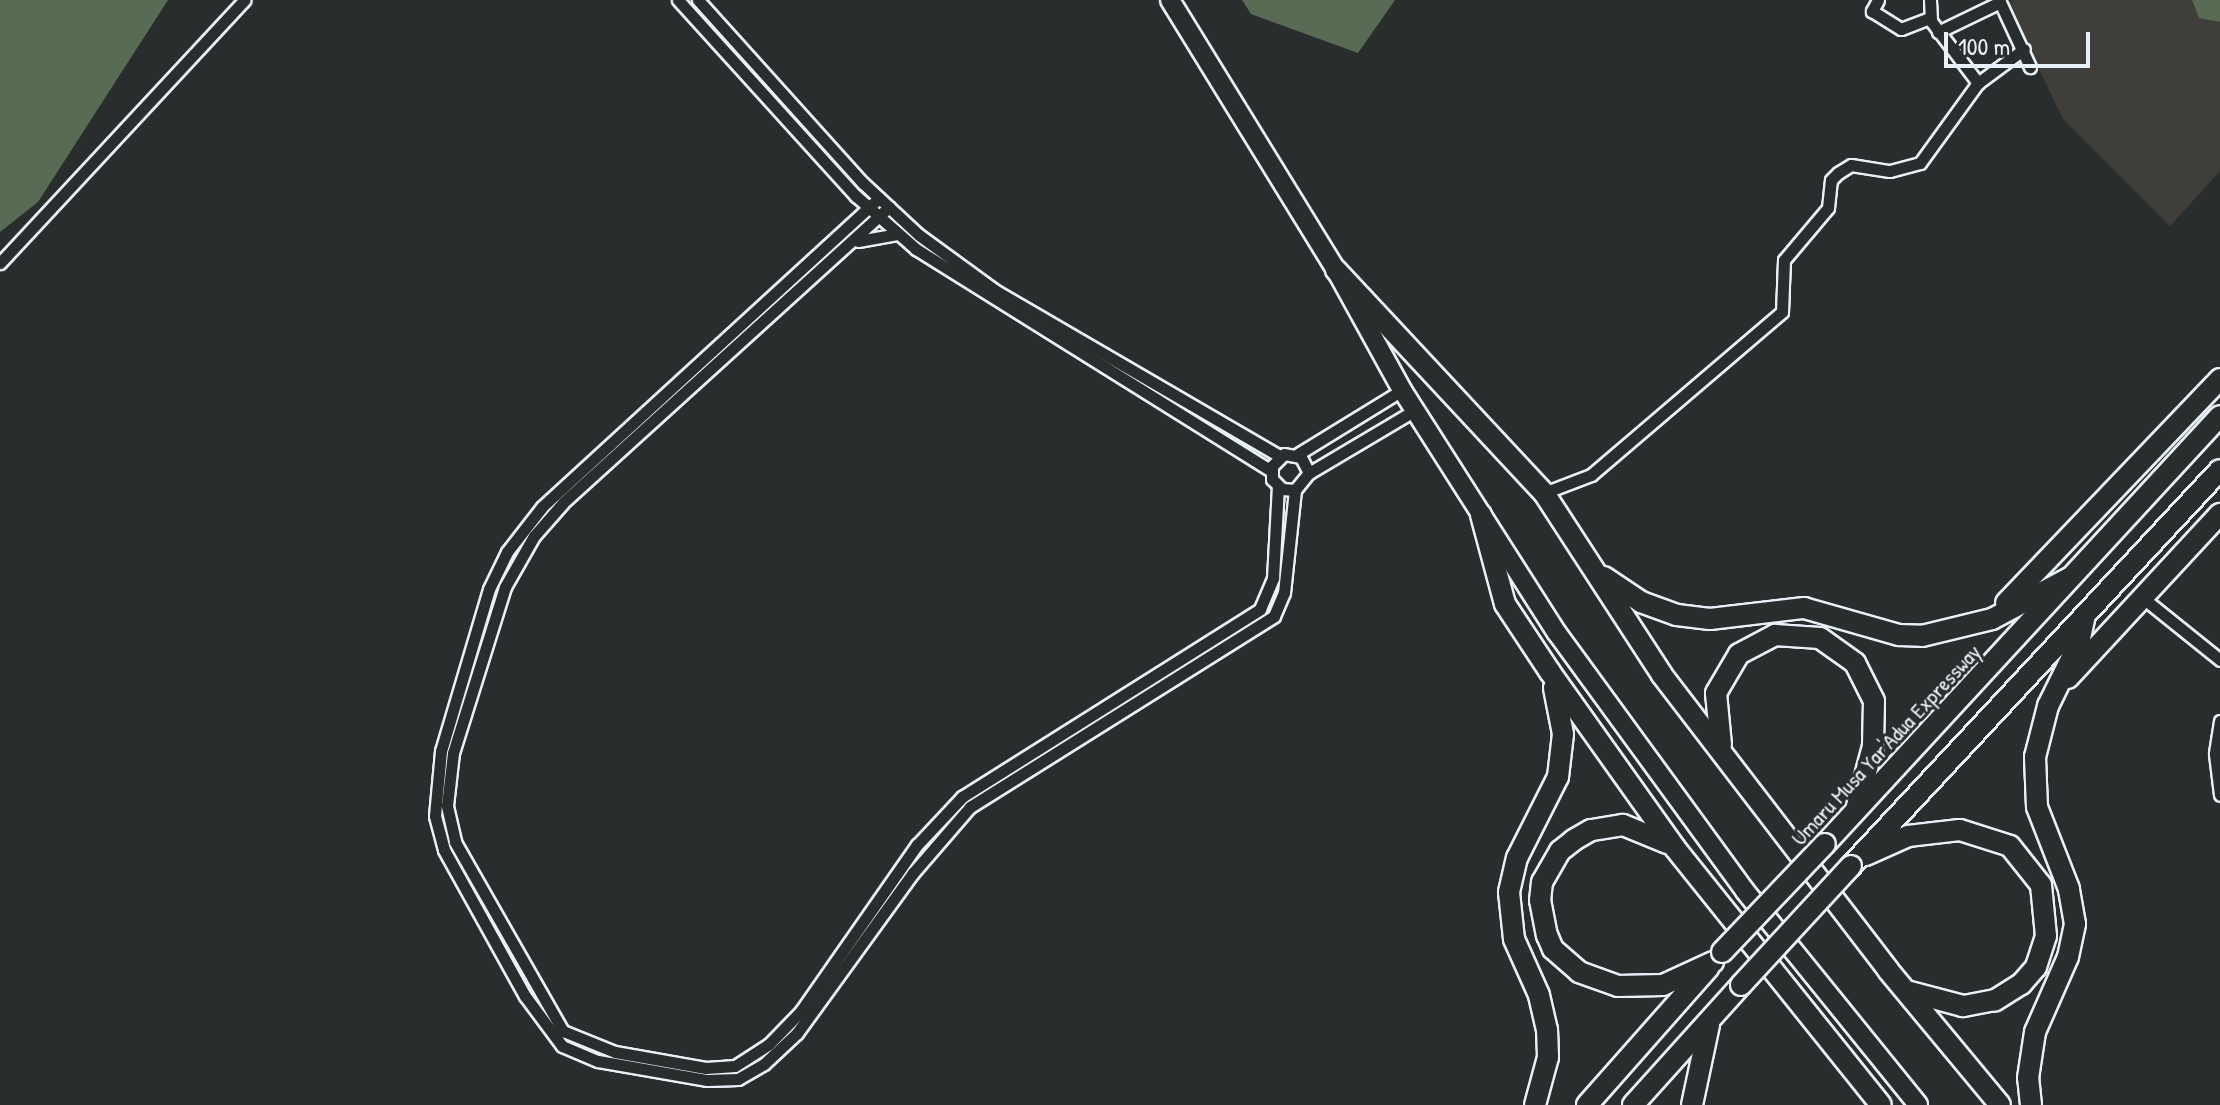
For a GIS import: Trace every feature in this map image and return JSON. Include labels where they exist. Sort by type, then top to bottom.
[{"type":"highway","points":[[1336,270],[1544,493],[1662,675],[2000,1105]]},
{"type":"highway","name":"Umaru Musa Yar'Adua Expressway","points":[[1980,621],[2013,598],[2220,379]]},
{"type":"highway","name":"Umaru Musa Yar'Adua Expressway","points":[[1587,1105],[1718,957],[2079,574],[2220,416]]},
{"type":"highway","points":[[1633,1105],[2220,470]]},
{"type":"highway","points":[[2059,686],[2220,514]]},
{"type":"highway","points":[[1481,515],[1505,604],[1550,672],[1675,848],[1881,1105]]},
{"type":"highway","points":[[1598,573],[1641,602],[1693,618],[1804,608],[1899,635],[1922,636],[1980,621],[2079,574]]},
{"type":"highway","points":[[2031,1105],[2029,1054],[2042,1009],[2068,957],[2075,924],[2069,889],[2035,790],[2039,734],[2085,615]]},
{"type":"highway","points":[[1724,756],[1714,707],[1729,665],[1751,644],[1775,635],[1820,638],[1855,663],[1874,701],[1873,746],[1855,813]]},
{"type":"highway","points":[[1535,1105],[1548,1057],[1547,1030],[1539,995],[1514,939],[1509,892],[1517,858],[1553,792],[1562,761],[1562,719],[1550,672]]},
{"type":"highway","points":[[1675,848],[1623,825],[1591,830],[1574,840],[1560,851],[1542,882],[1540,900],[1547,935],[1553,949],[1579,972],[1618,986],[1663,985],[1718,957]]},
{"type":"highway","points":[[1855,862],[1908,836],[1960,830],[2010,846],[2041,885],[2048,917],[2042,952],[2029,977],[2010,992],[1963,1006],[1908,991]]},
{"type":"highway","points":[[1692,1105],[1710,1021]]},
{"type":"highway","points":[[1854,1075],[1860,1105]]},
{"type":"main road","points":[[1170,0],[1336,270],[1402,390],[1614,716],[1819,987],[1918,1105]]},
{"type":"street","points":[[0,263],[244,0]]},
{"type":"street","points":[[678,0],[856,196],[879,218],[898,234],[991,300],[1271,471],[1278,487],[1270,592],[1252,616],[980,783],[934,825],[801,1011],[755,1053],[735,1066],[706,1068],[615,1052],[563,1031],[455,842],[447,806],[449,775],[505,587],[534,536],[563,503],[854,243],[879,218],[889,207]]},
{"type":"street","points":[[698,0],[879,198],[996,291],[1280,456],[1298,454],[1402,390]]},
{"type":"street","points":[[1878,0],[1872,11],[1901,29],[1930,18]]},
{"type":"street","points":[[1930,0],[1930,18],[1938,32],[1978,83]]},
{"type":"street","points":[[1938,32],[1999,1],[2030,67]]},
{"type":"street","points":[[1544,493],[1591,475],[1765,331],[1782,312],[1784,260],[1828,208],[1831,180],[1851,165],[1890,171],[1920,163],[1978,83],[2024,49]]},
{"type":"street","points":[[852,225],[858,211],[856,196]]},
{"type":"street","points":[[879,198],[636,417],[522,531],[489,589],[434,779],[435,816],[444,850],[525,996],[562,1046],[598,1061],[707,1080],[738,1079],[764,1064],[797,1033],[957,819],[1050,755],[1267,622],[1282,601],[1295,490],[1309,473],[1415,410]]},
{"type":"street","points":[[854,243],[898,234]]},
{"type":"street","points":[[1164,405],[1170,393]]},
{"type":"street","points":[[1298,454],[1309,473]]},
{"type":"street","points":[[1271,471],[1280,456]]},
{"type":"street","points":[[1278,487],[1295,490]]},
{"type":"street","points":[[2143,598],[2220,660]]},
{"type":"street","points":[[1221,635],[1229,647]]},
{"type":"street","points":[[1128,690],[1135,703]]},
{"type":"street","points":[[2220,721],[2215,754],[2220,795]]},
{"type":"street","points":[[1043,743],[1050,755]]},
{"type":"street","points":[[755,1053],[764,1064]]},
{"type":"shaded area","points":[[2013,0],[2220,0],[2220,171],[2170,226],[2063,119],[2007,3]]},
{"type":"green space","points":[[0,0],[168,0],[38,202],[0,232]]},
{"type":"green space","points":[[1242,0],[1395,0],[1358,53],[1251,14]]},
{"type":"green space","points":[[2192,0],[2220,0],[2220,22],[2199,18]]}]
